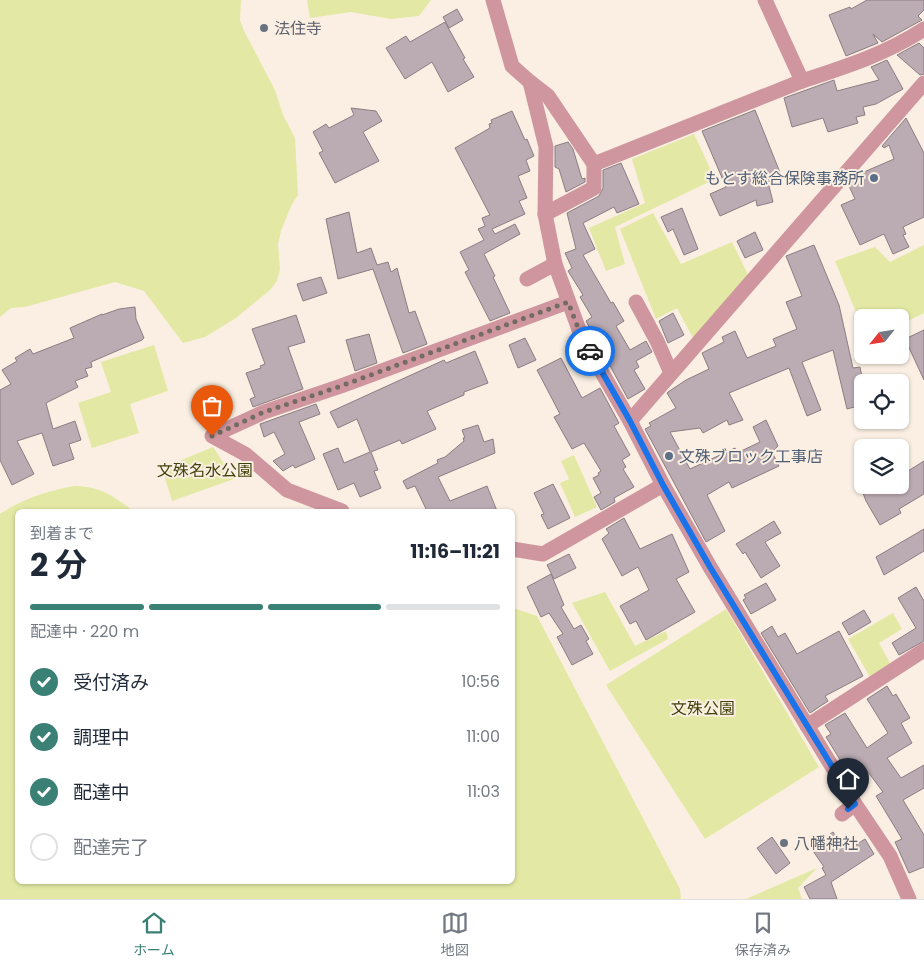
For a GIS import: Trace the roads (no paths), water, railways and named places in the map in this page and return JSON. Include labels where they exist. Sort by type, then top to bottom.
[{"type":"street","points":[[493,0],[512,66],[548,96],[594,164],[594,188],[545,214]]},
{"type":"street","points":[[765,0],[802,81]]},
{"type":"street","points":[[594,164],[802,81],[871,58],[906,41],[924,29]]},
{"type":"street","points":[[530,82],[546,147],[545,214],[555,264],[582,338],[710,567],[855,804],[890,856],[909,899]]},
{"type":"street","points":[[630,421],[924,83]]},
{"type":"street","points":[[527,279],[555,264]]},
{"type":"street","points":[[337,509],[287,490],[245,454],[212,436],[264,412],[341,386],[568,302]]},
{"type":"street","points":[[636,302],[657,341],[671,373]]},
{"type":"street","points":[[515,549],[543,554],[663,485]]},
{"type":"street","points":[[808,726],[924,650]]},
{"type":"street","points":[[842,814],[855,804]]},
{"type":"place","name":"法住寺","points":[[264,28]]},
{"type":"place","name":"もとす総合保険事務所","points":[[874,178]]},
{"type":"place","name":"文殊ブロック工事店","points":[[669,456]]},
{"type":"place","name":"八幡神社","points":[[784,843]]},
{"type":"park label","name":"文殊名水公園","points":[[205,470]]},
{"type":"park label","name":"文殊公園","points":[[703,708]]}]
